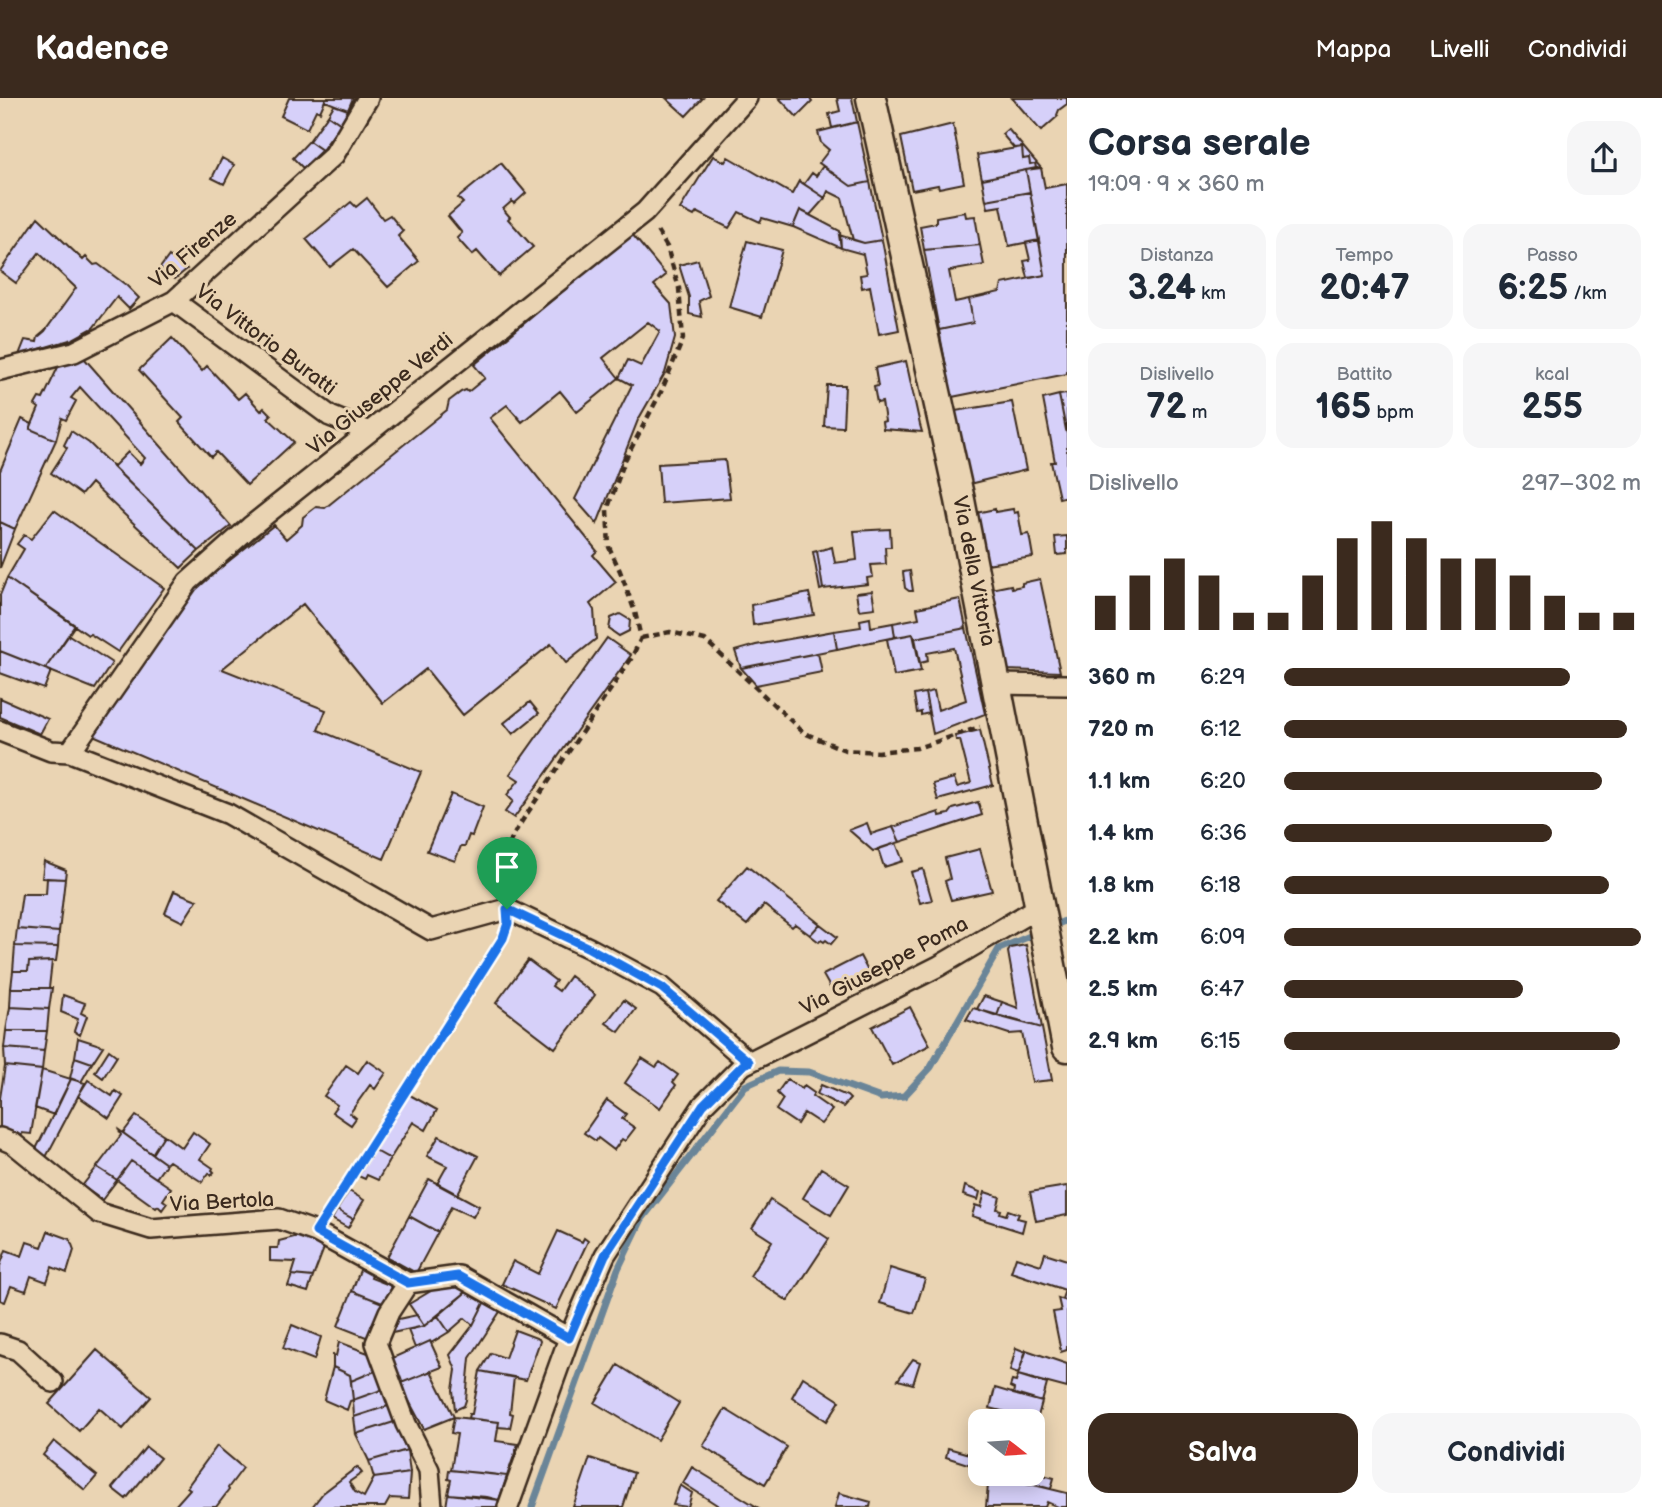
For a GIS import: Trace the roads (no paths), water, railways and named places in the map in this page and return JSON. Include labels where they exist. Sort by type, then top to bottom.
[{"type":"street","name":"Via Firenze","points":[[0,370],[74,352],[174,301],[334,155],[368,98]]},
{"type":"street","name":"Via Giuseppe Verdi","points":[[70,752],[188,582],[250,527],[645,212],[747,98]]},
{"type":"street","name":"Via della Vittoria","points":[[871,98],[929,355],[997,684],[1067,1047]]},
{"type":"street","name":"Via Vittorio Buratti","points":[[174,301],[330,416],[369,432]]},
{"type":"street","points":[[997,684],[1067,685]]},
{"type":"street","points":[[0,731],[51,751],[70,752],[228,814],[432,930],[507,909],[589,948],[662,988],[749,1062]]},
{"type":"street","name":"Via Giuseppe Poma","points":[[508,1507],[569,1338],[605,1255],[703,1105],[743,1065],[939,966],[1043,928]]},
{"type":"street","name":"Via Bertola","points":[[0,1138],[13,1144],[99,1213],[151,1229],[279,1219],[316,1232],[408,1283]]},
{"type":"street","points":[[432,1507],[429,1470],[406,1424],[376,1343],[389,1312],[408,1283],[458,1276],[569,1338]]},
{"type":"street","points":[[0,1344],[18,1350],[52,1382]]},
{"type":"waterway","points":[[1048,928],[1067,920]]},
{"type":"waterway","points":[[532,1507],[618,1269],[642,1219],[745,1086],[778,1071],[809,1072],[881,1098],[904,1096],[931,1067],[999,949],[1037,933]]}]
